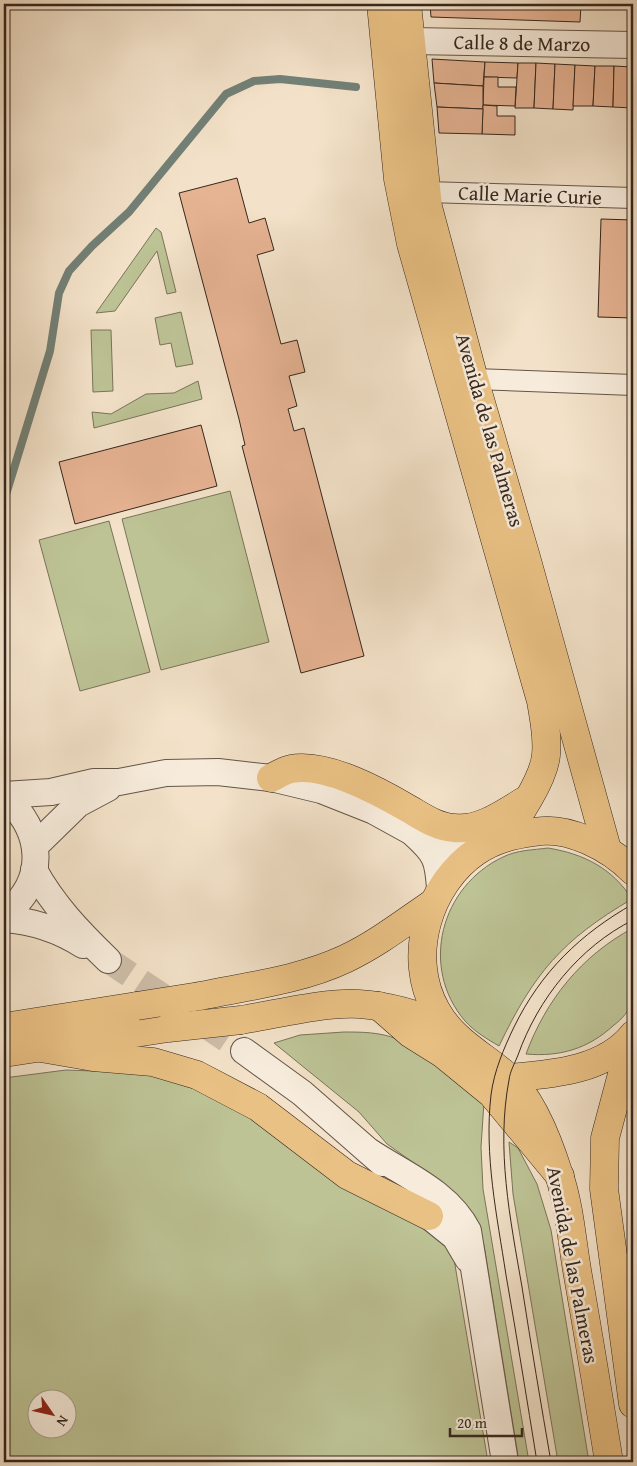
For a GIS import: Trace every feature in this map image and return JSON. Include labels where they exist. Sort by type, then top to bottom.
[{"type":"main road","name":"Avenida de las Palmeras","points":[[381,4],[398,178],[411,244],[541,701],[547,733],[546,758],[529,798],[502,838]]},
{"type":"main road","name":"Avenida de las Palmeras","points":[[407,4],[428,207],[474,379],[526,557],[623,858]]},
{"type":"main road","points":[[271,778],[291,768],[316,770],[350,780],[384,795],[438,825],[455,828],[471,827],[487,822],[529,798]]},
{"type":"main road","points":[[4,1027],[200,996],[297,977],[346,959],[395,930],[437,895],[457,868],[477,851],[502,838],[538,831],[574,834],[623,858]]},
{"type":"main road","points":[[437,895],[422,942],[424,974],[435,1009],[448,1028]]},
{"type":"main road","points":[[4,1053],[168,1028],[241,1020],[297,1010],[357,1004],[379,1006],[421,1016],[448,1028]]},
{"type":"main road","points":[[379,1006],[411,1034],[443,1054],[492,1094],[560,1176]]},
{"type":"main road","name":"Avenida de las Palmeras","points":[[448,1028],[474,1053],[509,1078],[534,1112],[560,1176],[609,1462]]},
{"type":"main road","name":"Avenida de las Palmeras","points":[[630,1038],[605,1138],[604,1189],[633,1404]]},
{"type":"main road","points":[[509,1078],[578,1069],[605,1057],[630,1038]]},
{"type":"main road","points":[[41,1048],[92,1057],[153,1062],[196,1075],[258,1107],[346,1175],[429,1216]]},
{"type":"street","name":"Calle 8 de Marzo","points":[[411,41],[633,45]]},
{"type":"street","name":"Calle Marie Curie","points":[[427,192],[633,198]]},
{"type":"street","points":[[474,379],[633,385]]},
{"type":"street","points":[[4,796],[51,792],[94,782],[119,782],[166,773],[218,772],[271,778],[321,790],[374,811],[414,833],[443,844],[477,851]]},
{"type":"street","points":[[4,915],[15,906],[28,889],[35,858],[56,823],[78,804],[119,782]]},
{"type":"street","points":[[4,796],[18,809],[29,826],[35,858],[46,892],[60,910],[108,960],[72,938],[46,926],[25,920],[4,919]]},
{"type":"street","points":[[414,833],[428,846],[438,862],[437,895]]},
{"type":"street","points":[[244,1051],[302,1094],[370,1152],[420,1200],[429,1216],[455,1237],[474,1270]]},
{"type":"street","points":[[370,1152],[433,1191],[460,1215],[468,1231],[505,1462]]},
{"type":"green space","points":[[156,228],[161,232],[176,292],[167,294],[157,251],[115,311],[96,313]]},
{"type":"green space","points":[[181,312],[193,364],[176,367],[171,343],[160,345],[155,318]]},
{"type":"green space","points":[[91,330],[111,330],[113,391],[93,392]]},
{"type":"green space","points":[[198,381],[202,399],[94,428],[92,412],[111,414],[146,394],[174,393]]},
{"type":"green space","points":[[230,491],[269,642],[161,670],[122,519]]},
{"type":"green space","points":[[109,521],[150,672],[80,691],[39,540]]},
{"type":"green space","points":[[548,848],[574,854],[596,864],[616,879],[632,899],[587,929],[552,960],[525,998],[499,1046],[469,1025],[451,1000],[443,977],[440,953],[444,930],[452,907],[464,887],[482,870],[503,857],[514,853]]},
{"type":"green space","points":[[633,928],[634,996],[632,1004],[620,1020],[594,1040],[573,1050],[550,1054],[526,1054],[544,1015],[568,981],[597,952]]},
{"type":"green space","points":[[344,1032],[384,1035],[409,1045],[443,1068],[484,1102],[481,1147],[483,1189],[529,1462],[519,1462],[484,1245],[470,1210],[421,1168],[387,1144],[359,1112],[274,1043],[300,1035]]},
{"type":"green space","points":[[66,1070],[146,1073],[201,1091],[264,1126],[426,1230],[444,1243],[454,1259],[488,1462],[4,1462],[4,1078]]},
{"type":"green space","points":[[509,1142],[518,1148],[537,1184],[551,1230],[589,1462],[558,1462],[513,1194]]},
{"type":"building","points":[[430,4],[581,4],[580,22],[431,17]]},
{"type":"building","points":[[432,59],[485,62],[483,86],[434,83]]},
{"type":"building","points":[[485,62],[518,63],[517,78],[484,77]]},
{"type":"building","points":[[518,63],[536,63],[534,108],[515,108]]},
{"type":"building","points":[[536,63],[555,64],[553,109],[534,108]]},
{"type":"building","points":[[555,64],[575,65],[573,110],[553,109]]},
{"type":"building","points":[[575,65],[595,66],[593,106],[573,106]]},
{"type":"building","points":[[595,66],[614,66],[613,107],[593,106]]},
{"type":"building","points":[[614,66],[633,67],[632,108],[613,107]]},
{"type":"building","points":[[484,77],[498,77],[498,87],[516,87],[515,106],[483,105]]},
{"type":"building","points":[[434,83],[483,86],[483,109],[437,107]]},
{"type":"building","points":[[483,105],[497,106],[497,116],[515,116],[515,135],[482,134]]},
{"type":"building","points":[[437,107],[483,109],[482,134],[439,133]]},
{"type":"building","points":[[237,178],[249,223],[265,218],[274,250],[257,255],[281,344],[297,340],[305,372],[289,376],[297,406],[288,409],[294,431],[304,428],[364,656],[301,673],[242,446],[245,445],[239,419],[179,193]]},
{"type":"building","points":[[601,219],[633,220],[633,318],[598,317]]},
{"type":"building","points":[[201,425],[217,486],[75,524],[59,462]]},
{"type":"waterway","points":[[4,501],[50,351],[59,293],[69,271],[92,246],[129,212],[226,94],[254,81],[280,79],[356,87]]},
{"type":"tunnel","points":[[108,960],[244,1051]]},
{"type":"tram line","points":[[537,1462],[492,1185],[489,1140],[492,1086],[500,1060],[514,1027],[525,1007],[550,972],[564,956],[596,928],[633,904]]},
{"type":"tram line","points":[[551,1462],[509,1209],[504,1158],[505,1106],[511,1070],[526,1034],[549,995],[578,960],[613,931],[633,920]]}]
